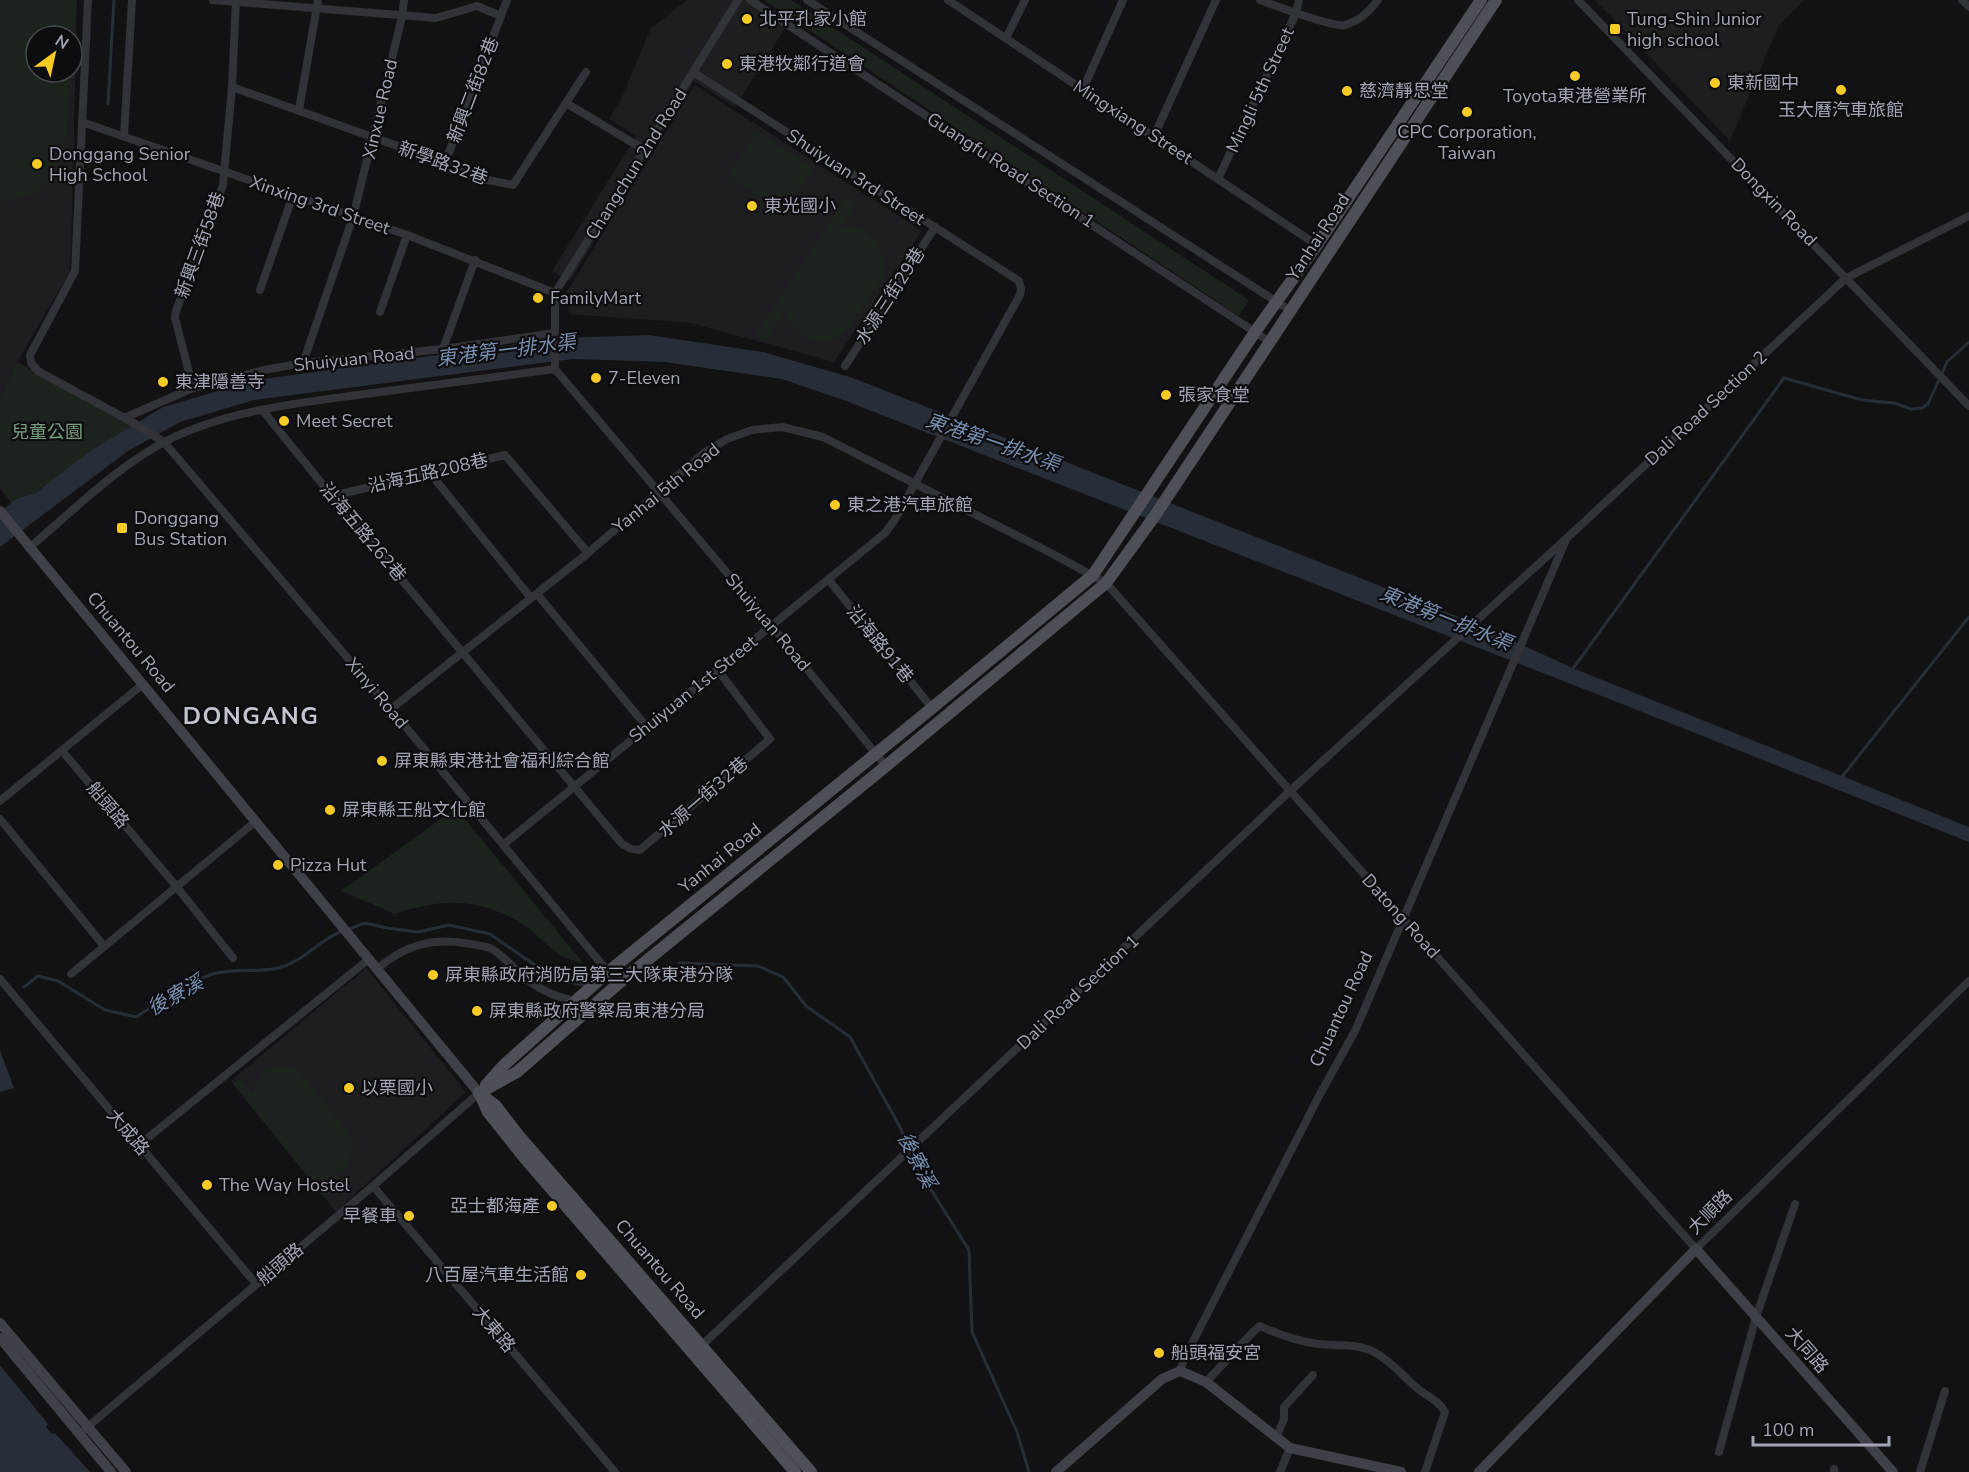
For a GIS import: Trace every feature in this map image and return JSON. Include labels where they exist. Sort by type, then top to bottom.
[{"type":"main road","name":"Yanhai Road","points":[[479,1093],[504,1065],[608,972],[1094,574],[1481,0]]},
{"type":"main road","name":"Yanhai Road","points":[[618,984],[1106,583],[1154,517],[1496,0]]},
{"type":"main road","points":[[479,1093],[517,1072],[618,984]]},
{"type":"main road","name":"Chuantou Road","points":[[479,1093],[495,1105],[698,1349],[795,1472]]},
{"type":"main road","name":"Chuantou Road","points":[[698,1349],[811,1472]]},
{"type":"street","points":[[88,0],[75,271],[30,355],[31,363],[38,371],[128,420]]},
{"type":"street","points":[[124,136],[132,0]]},
{"type":"street","points":[[213,0],[317,4],[402,17],[436,18],[477,6],[501,16]]},
{"type":"street","name":"Xinxue Road","points":[[303,363],[353,217],[374,138],[404,0]]},
{"type":"street","name":"新興二街82巷","points":[[445,163],[507,0]]},
{"type":"street","name":"Changchun 2nd Road","points":[[555,292],[738,0]]},
{"type":"street","name":"Guangfu Road Section 1","points":[[750,0],[1270,342]]},
{"type":"street","name":"Guangfu Road Section 1","points":[[807,0],[1291,311]]},
{"type":"street","name":"Mingxiang Street","points":[[948,0],[1317,245]]},
{"type":"street","points":[[1006,38],[1025,0]]},
{"type":"street","points":[[1083,89],[1123,0]]},
{"type":"street","points":[[1154,136],[1216,0]]},
{"type":"street","points":[[1260,0],[1344,26],[1367,15],[1378,0]]},
{"type":"street","name":"Mingli 5th Street","points":[[1218,178],[1296,13],[1299,0]]},
{"type":"street","points":[[1570,0],[1581,3]]},
{"type":"street","points":[[1962,0],[1969,8]]},
{"type":"street","name":"新興三街58巷","points":[[193,388],[175,318],[223,185],[232,87],[236,1]]},
{"type":"street","name":"Dongxin Road","points":[[1581,3],[1969,405]]},
{"type":"street","points":[[298,110],[317,4]]},
{"type":"street","points":[[586,72],[566,103],[645,150]]},
{"type":"street","name":"Shuiyuan 3rd Street","points":[[693,72],[1019,281]]},
{"type":"street","name":"新學路32巷","points":[[232,87],[445,163],[473,177],[513,185],[566,103]]},
{"type":"street","name":"Xinxing 3rd Street","points":[[82,122],[407,235],[555,292]]},
{"type":"street","points":[[260,290],[293,195]]},
{"type":"street","name":"Dali Road Section 2","points":[[1567,538],[1846,278],[1969,216]]},
{"type":"street","name":"水源三街29巷","points":[[845,366],[934,227]]},
{"type":"street","points":[[380,312],[407,235]]},
{"type":"street","points":[[443,349],[475,260]]},
{"type":"street","name":"Shuiyuan 1st Street","points":[[504,844],[885,533],[915,484],[1020,295],[1019,281]]},
{"type":"street","points":[[555,292],[555,369]]},
{"type":"street","name":"Shuiyuan Road","points":[[128,420],[193,388],[264,370],[303,363],[555,335]]},
{"type":"street","name":"Shuiyuan Road","points":[[29,548],[119,472],[164,442],[208,423],[334,399],[555,369],[771,625],[886,766]]},
{"type":"street","name":"沿海五路262巷","points":[[263,411],[575,785]]},
{"type":"street","name":"Xinyi Road","points":[[128,420],[164,442],[391,709],[618,984]]},
{"type":"street","name":"Yanhai 5th Road","points":[[391,709],[588,553],[704,453],[727,439],[752,430],[782,427],[823,437],[1094,574],[1106,583]]},
{"type":"street","name":"沿海五路208巷","points":[[332,496],[505,455],[588,553]]},
{"type":"street","points":[[430,473],[646,726]]},
{"type":"street","name":"Chuantou Road","points":[[0,512],[479,1093]]},
{"type":"street","name":"Dali Road Section 1","points":[[698,1349],[1290,791],[1567,538]]},
{"type":"street","name":"Chuantou Road","points":[[1180,1371],[1308,1117],[1355,1031],[1567,538]]},
{"type":"street","name":"沿海路91巷","points":[[828,579],[932,708]]},
{"type":"street","name":"Datong Road","points":[[1106,583],[1696,1249]]},
{"type":"street","name":"水源一街32巷","points":[[575,785],[622,844],[631,849],[640,850],[770,739],[717,669]]},
{"type":"street","points":[[0,801],[63,752],[143,684]]},
{"type":"street","name":"船頭路","points":[[63,752],[176,885],[233,958]]},
{"type":"street","points":[[0,819],[104,946]]},
{"type":"street","points":[[71,974],[255,822]]},
{"type":"street","points":[[377,969],[392,956],[413,945],[444,940],[460,942],[489,948],[523,977],[556,997],[575,1001]]},
{"type":"street","points":[[139,1145],[369,959]]},
{"type":"street","name":"大成路","points":[[0,979],[256,1284]]},
{"type":"street","name":"大順路","points":[[1479,1472],[1696,1249],[1969,981]]},
{"type":"street","name":"船頭路","points":[[83,1431],[373,1186],[479,1093]]},
{"type":"street","name":"大東路","points":[[373,1186],[615,1472]]},
{"type":"street","points":[[1719,1452],[1756,1317],[1794,1204]]},
{"type":"street","name":"大同路","points":[[1696,1249],[1893,1472]]},
{"type":"street","points":[[0,1323],[83,1431],[111,1472]]},
{"type":"street","points":[[1206,1382],[1260,1326],[1298,1340],[1356,1346],[1372,1351],[1389,1361],[1418,1389],[1442,1405],[1445,1412],[1425,1472]]},
{"type":"street","points":[[0,1338],[83,1431],[126,1472]]},
{"type":"street","points":[[1056,1472],[1162,1379],[1180,1371],[1206,1382],[1290,1448],[1401,1472]]},
{"type":"street","points":[[1275,1438],[1284,1419],[1284,1407],[1313,1375]]},
{"type":"street","points":[[1920,1472],[1945,1391]]},
{"type":"street","points":[[1280,1472],[1290,1448]]},
{"type":"shaded area","name":"Donggang Senior High School","points":[[0,0],[77,0],[76,24],[24,24],[24,84],[75,84],[69,273],[17,362],[0,396]]},
{"type":"shaded area","points":[[687,0],[751,0],[787,25],[735,107],[694,81],[570,281],[552,271],[636,136],[609,119],[621,99],[651,28]]},
{"type":"shaded area","name":"東新國中","points":[[1595,0],[1804,0],[1779,25],[1730,141]]},
{"type":"shaded area","name":"東光國小","points":[[695,85],[922,231],[834,362],[691,323],[569,314],[566,293]]},
{"type":"shaded area","name":"以栗國小","points":[[366,968],[466,1092],[336,1212],[231,1081]]},
{"type":"green space","points":[[0,0],[73,0],[75,5],[74,24],[24,24],[24,84],[69,84],[64,160],[52,177],[35,194],[10,201],[0,201]]},
{"type":"green space","points":[[764,0],[791,0],[1249,300],[1239,316]]},
{"type":"green space","points":[[758,131],[813,168],[783,212],[728,175]]},
{"type":"green space","points":[[847,196],[857,203],[839,229],[851,227],[861,229],[874,239],[884,260],[879,283],[855,319],[843,333],[834,339],[817,341],[801,334],[784,312],[765,340],[756,334]]},
{"type":"green space","name":"兒童公園","points":[[17,362],[137,428],[16,509],[0,488],[0,396]]},
{"type":"green space","points":[[456,808],[584,964],[562,956],[527,927],[494,910],[462,903],[447,903],[413,908],[395,914],[341,891]]},
{"type":"green space","points":[[276,1066],[297,1069],[354,1140],[353,1152],[348,1162],[330,1177],[337,1188],[325,1198],[233,1084],[239,1079],[252,1094],[260,1074]]},
{"type":"water","name":"東港第一排水渠","points":[[649,335],[763,352],[853,378],[1469,621],[1575,669],[1969,827],[1969,842],[846,401],[782,379],[665,362],[573,359],[254,400],[180,422],[128,451],[0,547],[0,511],[17,499],[36,493],[89,452],[163,407],[256,380],[561,338]]},
{"type":"water","points":[[0,1050],[14,1088],[0,1092]]},
{"type":"water","points":[[0,1365],[48,1424],[46,1427],[52,1434],[55,1433],[90,1472],[0,1472]]},
{"type":"waterway","points":[[108,104],[114,0]]},
{"type":"waterway","points":[[1572,670],[1784,378],[1862,400],[1894,403],[1911,409],[1922,408],[1928,404],[1947,362],[1969,342]]},
{"type":"waterway","points":[[1841,778],[1969,617]]},
{"type":"waterway","points":[[349,929],[365,923],[418,932],[449,925],[490,934],[539,968],[561,980],[584,985]]},
{"type":"waterway","name":"後寮溪","points":[[24,987],[38,976],[58,981],[105,1010],[136,1017],[204,977],[229,971],[278,968],[295,961],[342,931]]},
{"type":"waterway","name":"後寮溪","points":[[679,963],[758,966],[783,977],[806,1006],[850,1037],[900,1127],[918,1169],[969,1250],[972,1332],[1017,1432],[1029,1472]]},
{"type":"place","name":"北平孔家小館","points":[[747,19]]},
{"type":"place","name":"Tung-Shin Junior high school","points":[[1615,29]]},
{"type":"place","name":"東港牧鄰行道會","points":[[727,64]]},
{"type":"place","name":"Toyota東港營業所","points":[[1575,76]]},
{"type":"place","name":"東新國中","points":[[1715,83]]},
{"type":"place","name":"玉大曆汽車旅館","points":[[1841,90]]},
{"type":"place","name":"慈濟靜思堂","points":[[1347,91]]},
{"type":"place","name":"CPC Corporation, Taiwan","points":[[1467,112]]},
{"type":"place","name":"Donggang Senior High School","points":[[37,164]]},
{"type":"place","name":"東光國小","points":[[752,206]]},
{"type":"place","name":"FamilyMart","points":[[538,298]]},
{"type":"place","name":"7-Eleven","points":[[596,378]]},
{"type":"place","name":"東津隱善寺","points":[[163,382]]},
{"type":"place","name":"張家食堂","points":[[1166,395]]},
{"type":"place","name":"Meet Secret","points":[[284,421]]},
{"type":"place","name":"東之港汽車旅館","points":[[835,505]]},
{"type":"place","name":"Donggang Bus Station","points":[[122,528]]},
{"type":"place","name":"屏東縣東港社會福利綜合館","points":[[382,761]]},
{"type":"place","name":"屏東縣王船文化館","points":[[330,810]]},
{"type":"place","name":"Pizza Hut","points":[[278,865]]},
{"type":"place","name":"屏東縣政府消防局第三大隊東港分隊","points":[[433,975]]},
{"type":"place","name":"屏東縣政府警察局東港分局","points":[[477,1011]]},
{"type":"place","name":"以栗國小","points":[[349,1088]]},
{"type":"place","name":"The Way Hostel","points":[[207,1185]]},
{"type":"place","name":"亞士都海產","points":[[552,1206]]},
{"type":"place","name":"早餐車","points":[[409,1216]]},
{"type":"place","name":"八百屋汽車生活館","points":[[581,1275]]},
{"type":"place","name":"船頭福安宮","points":[[1159,1353]]},
{"type":"district","name":"DONGANG","points":[[251,716]]}]
